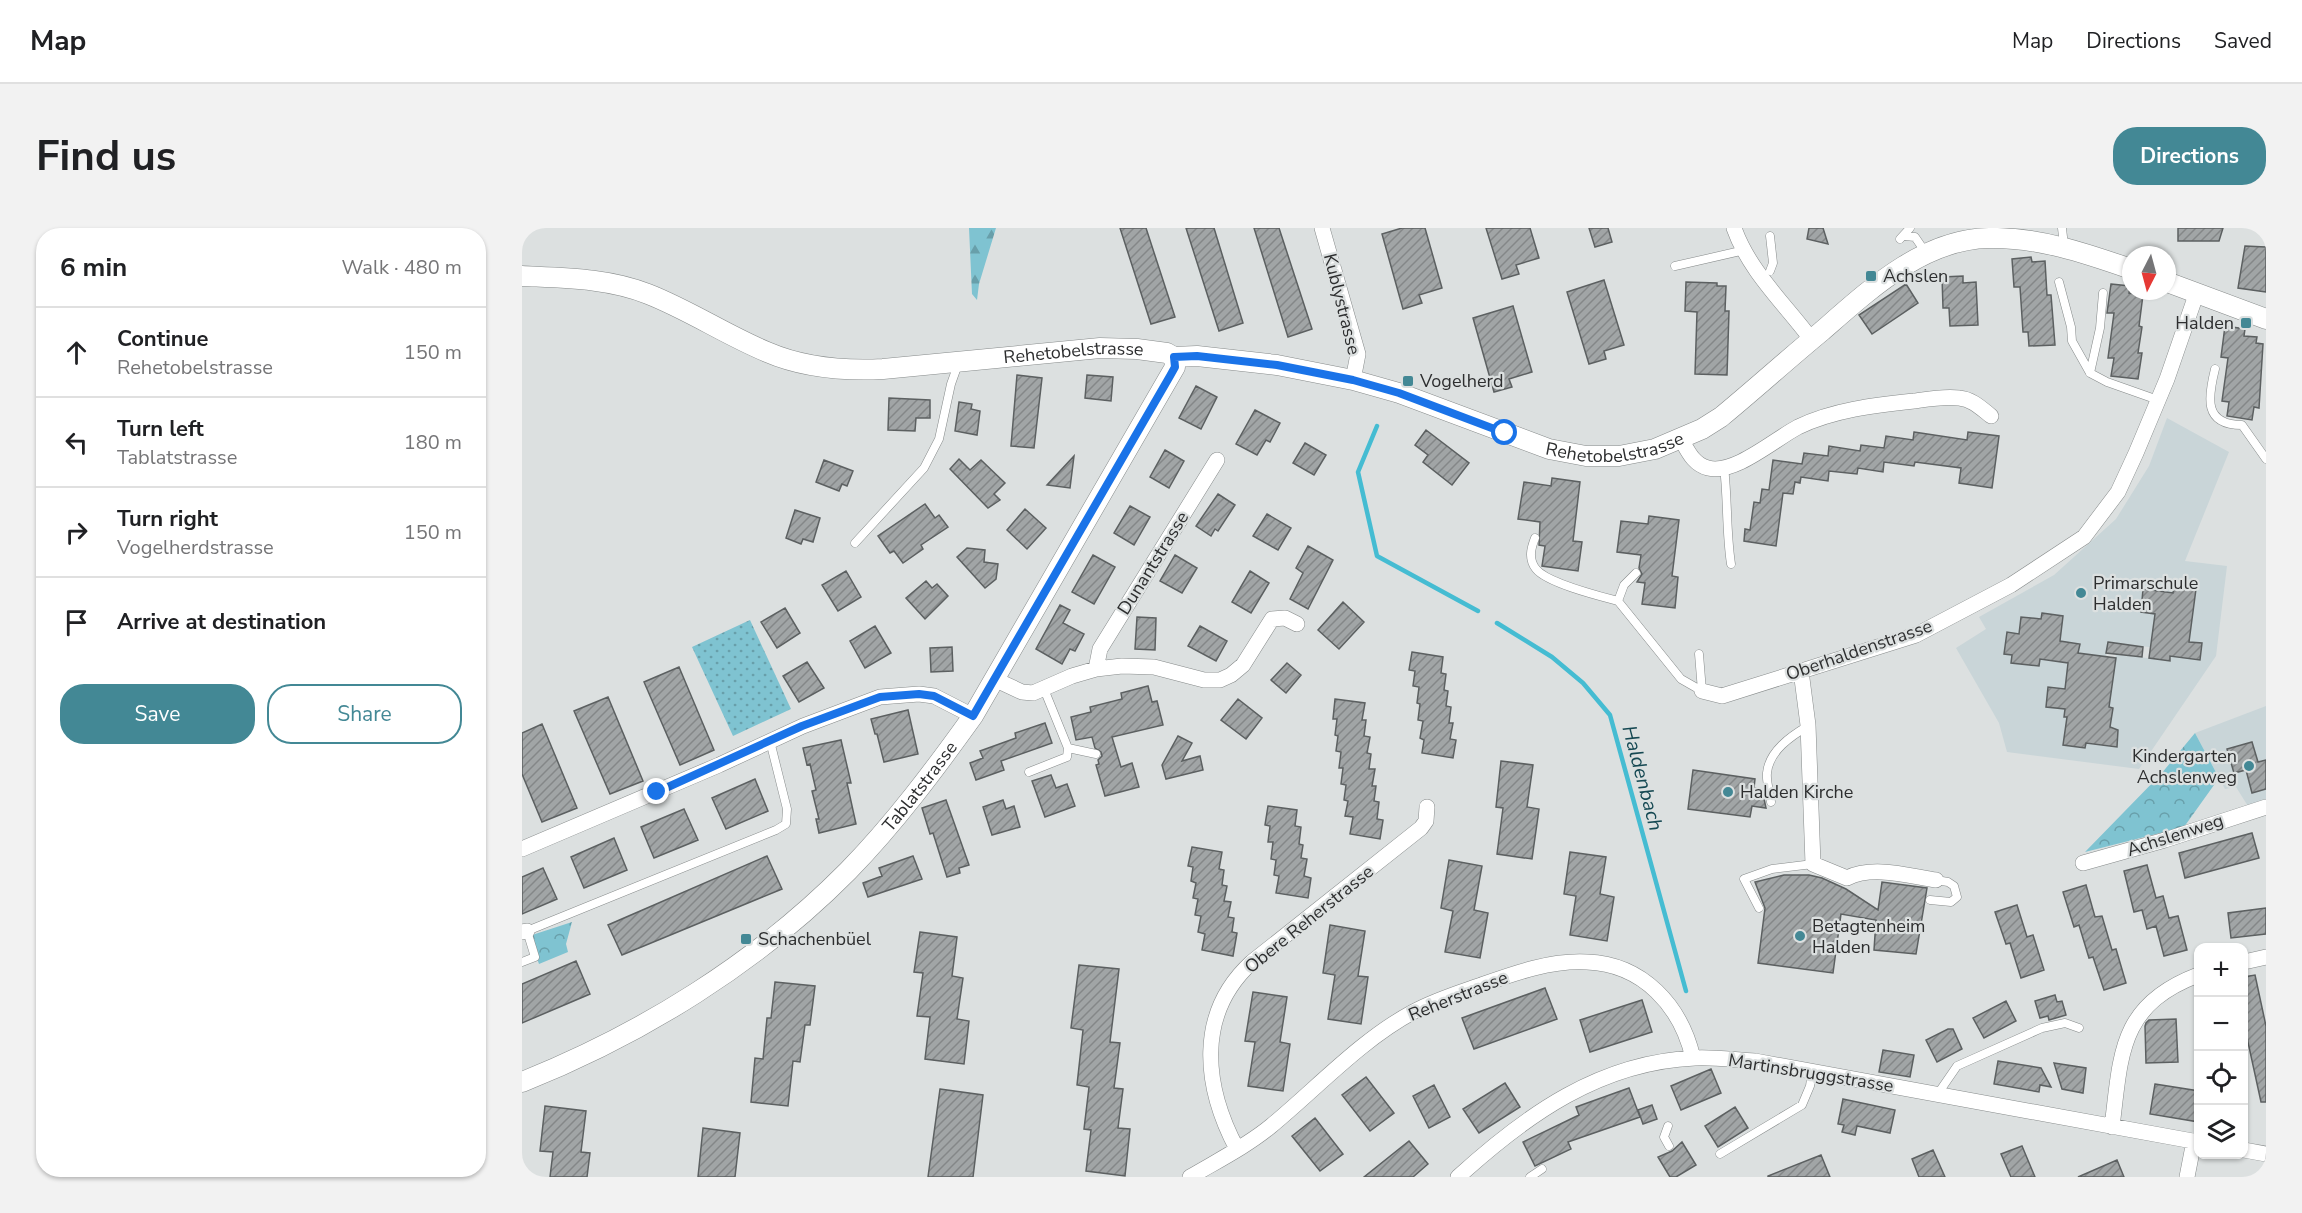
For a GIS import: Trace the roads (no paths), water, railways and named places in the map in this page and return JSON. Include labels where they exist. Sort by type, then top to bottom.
[{"type":"street","name":"Kublystrasse","points":[[1322,228],[1358,354],[1353,380]]},
{"type":"street","points":[[1734,228],[1745,250],[1766,274],[1812,339]]},
{"type":"street","name":"Rehetobelstrasse","points":[[522,276],[580,279],[614,284],[647,293],[768,353],[822,367],[852,370],[1100,348],[1148,350],[1167,353],[1174,357],[1197,356],[1277,365],[1353,380],[1399,393],[1558,451],[1586,456],[1618,456],[1655,449],[1681,439],[1721,417],[1874,286],[1927,254],[1955,243],[1989,238],[2027,240],[2063,238],[2122,265]]},
{"type":"street","points":[[2176,285],[2266,319]]},
{"type":"street","name":"Oberhaldenstrasse","points":[[1702,691],[1722,696],[1916,635],[2011,585],[2084,537],[2118,492],[2158,400],[2197,292]]},
{"type":"street","name":"Tablatstrasse","points":[[522,1082],[591,1052],[733,968],[794,920],[848,871],[895,818],[973,716],[1170,376],[1175,367],[1174,357]]},
{"type":"street","points":[[1681,439],[1695,462],[1710,469],[1724,467],[1749,457],[1798,428],[1822,417],[1886,404],[1937,398],[1961,398],[1977,404],[1991,416]]},
{"type":"street","name":"Dunantstrasse","points":[[1096,669],[1100,649],[1217,460]]},
{"type":"street","points":[[994,679],[1022,692],[1033,693],[1072,676],[1096,669],[1137,665],[1204,680],[1220,680],[1232,675],[1243,665],[1272,619],[1285,618],[1297,624]]},
{"type":"street","points":[[1801,671],[1808,725],[1813,864],[1848,878],[1857,873],[1882,872],[1936,880]]},
{"type":"street","points":[[522,849],[708,770],[802,726],[880,697],[898,694],[934,696],[973,716]]},
{"type":"street","name":"Obere Reherstrasse","points":[[1236,1149],[1219,1110],[1210,1072],[1215,1020],[1225,998],[1242,970],[1421,828],[1426,821],[1427,807]]},
{"type":"street","name":"Achslenweg","points":[[2083,862],[2165,840],[2266,807]]},
{"type":"street","points":[[2248,961],[2266,957]]},
{"type":"street","name":"Reherstrasse","points":[[1190,1177],[1269,1128],[1360,1049],[1412,1013],[1465,990],[1539,967],[1588,962],[1620,969],[1645,980],[1662,995],[1679,1019],[1692,1058]]},
{"type":"street","points":[[2112,1127],[2122,1050],[2128,1032],[2146,1008],[2162,994],[2194,977]]},
{"type":"street","name":"Martinsbruggstrasse","points":[[1458,1177],[1530,1118],[1583,1086],[1644,1066],[1692,1058],[1755,1061],[2194,1142]]},
{"type":"street","name":"Martinsbruggstrasse","points":[[2187,1177],[2194,1150]]},
{"type":"street","points":[[2248,1151],[2266,1154]]},
{"type":"lane","points":[[1910,228],[1903,237],[1915,237],[1927,254]]},
{"type":"lane","points":[[1766,274],[1773,263],[1770,236]]},
{"type":"lane","points":[[1675,266],[1745,250]]},
{"type":"lane","points":[[1766,274],[1780,271]]},
{"type":"lane","points":[[2059,282],[2072,341],[2090,373],[2107,382],[2158,400]]},
{"type":"lane","points":[[2090,373],[2100,327],[2103,293]]},
{"type":"lane","points":[[855,543],[924,468],[939,439],[956,370],[953,362]]},
{"type":"lane","points":[[2216,369],[2209,395],[2210,407],[2217,417],[2228,425],[2242,425],[2266,459]]},
{"type":"lane","points":[[1724,467],[1727,494],[1726,527],[1731,564]]},
{"type":"lane","points":[[1535,538],[1530,557],[1536,570],[1555,581],[1618,602],[1681,679],[1702,691]]},
{"type":"lane","points":[[1618,602],[1624,585],[1636,573]]},
{"type":"lane","points":[[1699,654],[1702,691]]},
{"type":"lane","points":[[1029,772],[1067,757],[1068,748],[1044,689]]},
{"type":"lane","points":[[1771,802],[1767,773],[1771,760],[1778,749],[1808,725]]},
{"type":"lane","points":[[522,962],[535,957],[524,932],[786,824],[787,809],[770,741]]},
{"type":"lane","points":[[1068,748],[1096,754]]},
{"type":"lane","points":[[1759,908],[1744,879],[1772,869],[1813,864]]},
{"type":"lane","points":[[1930,900],[1951,902],[1957,897],[1954,886],[1936,880]]},
{"type":"lane","points":[[1937,1095],[1957,1066],[2042,1028],[2065,1023],[2079,1028]]},
{"type":"lane","points":[[1720,1154],[1802,1105],[1810,1086],[1812,1072]]},
{"type":"lane","points":[[1668,1126],[1664,1137],[1668,1146]]},
{"type":"lane","points":[[1530,1177],[1542,1169]]},
{"type":"waterway","name":"Haldenbach","points":[[1377,426],[1358,472],[1377,556],[1478,611]]},
{"type":"waterway","name":"Haldenbach","points":[[1497,623],[1552,657],[1583,683],[1610,715],[1686,991]]},
{"type":"place","name":"Achslen","points":[[1871,276]]},
{"type":"place","name":"Halden","points":[[2246,323]]},
{"type":"place","name":"Vogelherd","points":[[1408,381]]},
{"type":"place","name":"Primarschule Halden","points":[[2081,593]]},
{"type":"place","name":"Kindergarten Achslenweg","points":[[2249,766]]},
{"type":"place","name":"Halden Kirche","points":[[1728,792]]},
{"type":"place","name":"Betagtenheim Halden","points":[[1800,936]]},
{"type":"place","name":"Schachenbüel","points":[[746,939]]}]
